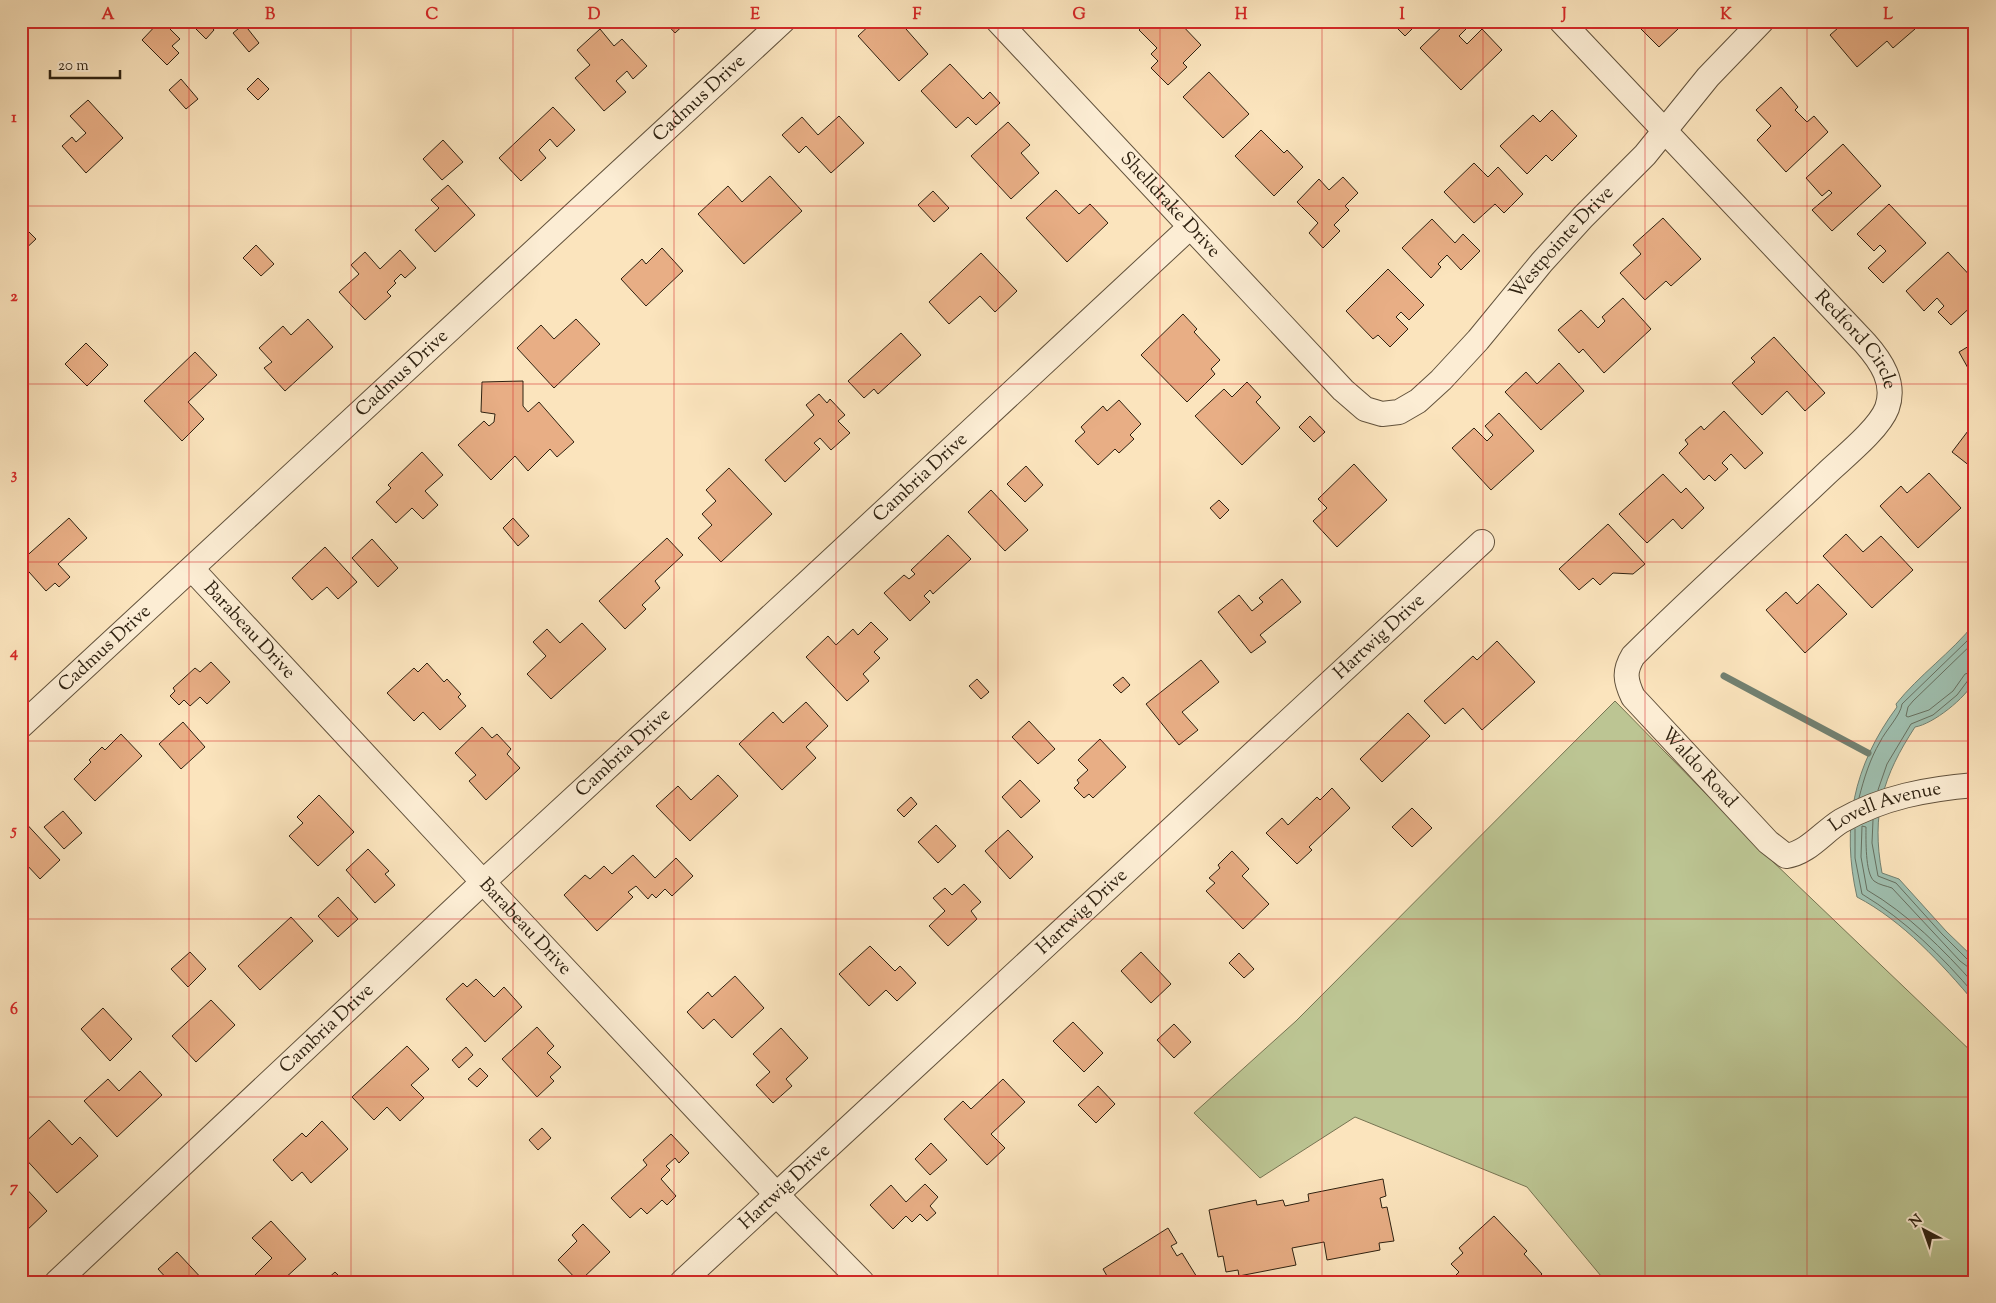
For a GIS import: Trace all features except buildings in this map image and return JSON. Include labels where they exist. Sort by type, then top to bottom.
[{"type":"street","name":"Cadmus Drive","points":[[21,726],[783,21]]},
{"type":"street","name":"Shelldrake Drive","points":[[998,21],[1343,390]]},
{"type":"street","name":"Redford Circle","points":[[1562,21],[1876,356],[1888,380],[1889,396],[1887,408],[1861,441],[1633,656]]},
{"type":"street","name":"Westpointe Drive","points":[[1343,390],[1365,409],[1382,414],[1399,412],[1418,401],[1441,380],[1478,340],[1582,217],[1644,155],[1708,77],[1762,21]]},
{"type":"street","name":"Cambria Drive","points":[[57,1282],[482,882],[821,570],[1190,226]]},
{"type":"street","name":"Hartwig Drive","points":[[682,1282],[1482,542]]},
{"type":"street","name":"Barabeau Drive","points":[[192,569],[482,882],[776,1194],[862,1282]]},
{"type":"street","name":"Waldo Road","points":[[1633,656],[1625,673],[1632,697],[1778,851],[1786,856],[1794,855],[1804,850]]},
{"type":"street","name":"Lovell Avenue","points":[[1804,850],[1839,822],[1890,798],[1917,792],[1975,785]]},
{"type":"green space","points":[[1615,701],[1768,857],[1975,1055],[1975,1282],[1606,1282],[1527,1187],[1355,1117],[1260,1178],[1194,1113],[1296,1021]]},
{"type":"water","points":[[1975,623],[1976,663],[1974,681],[1957,702],[1931,721],[1915,727],[1895,762],[1882,796],[1878,832],[1882,873],[1899,879],[1946,931],[1975,959],[1975,1003],[1921,944],[1890,918],[1857,897],[1850,846],[1851,822],[1861,775],[1882,729],[1897,707],[1896,704]]},
{"type":"waterway","points":[[1724,676],[1868,753]]}]
